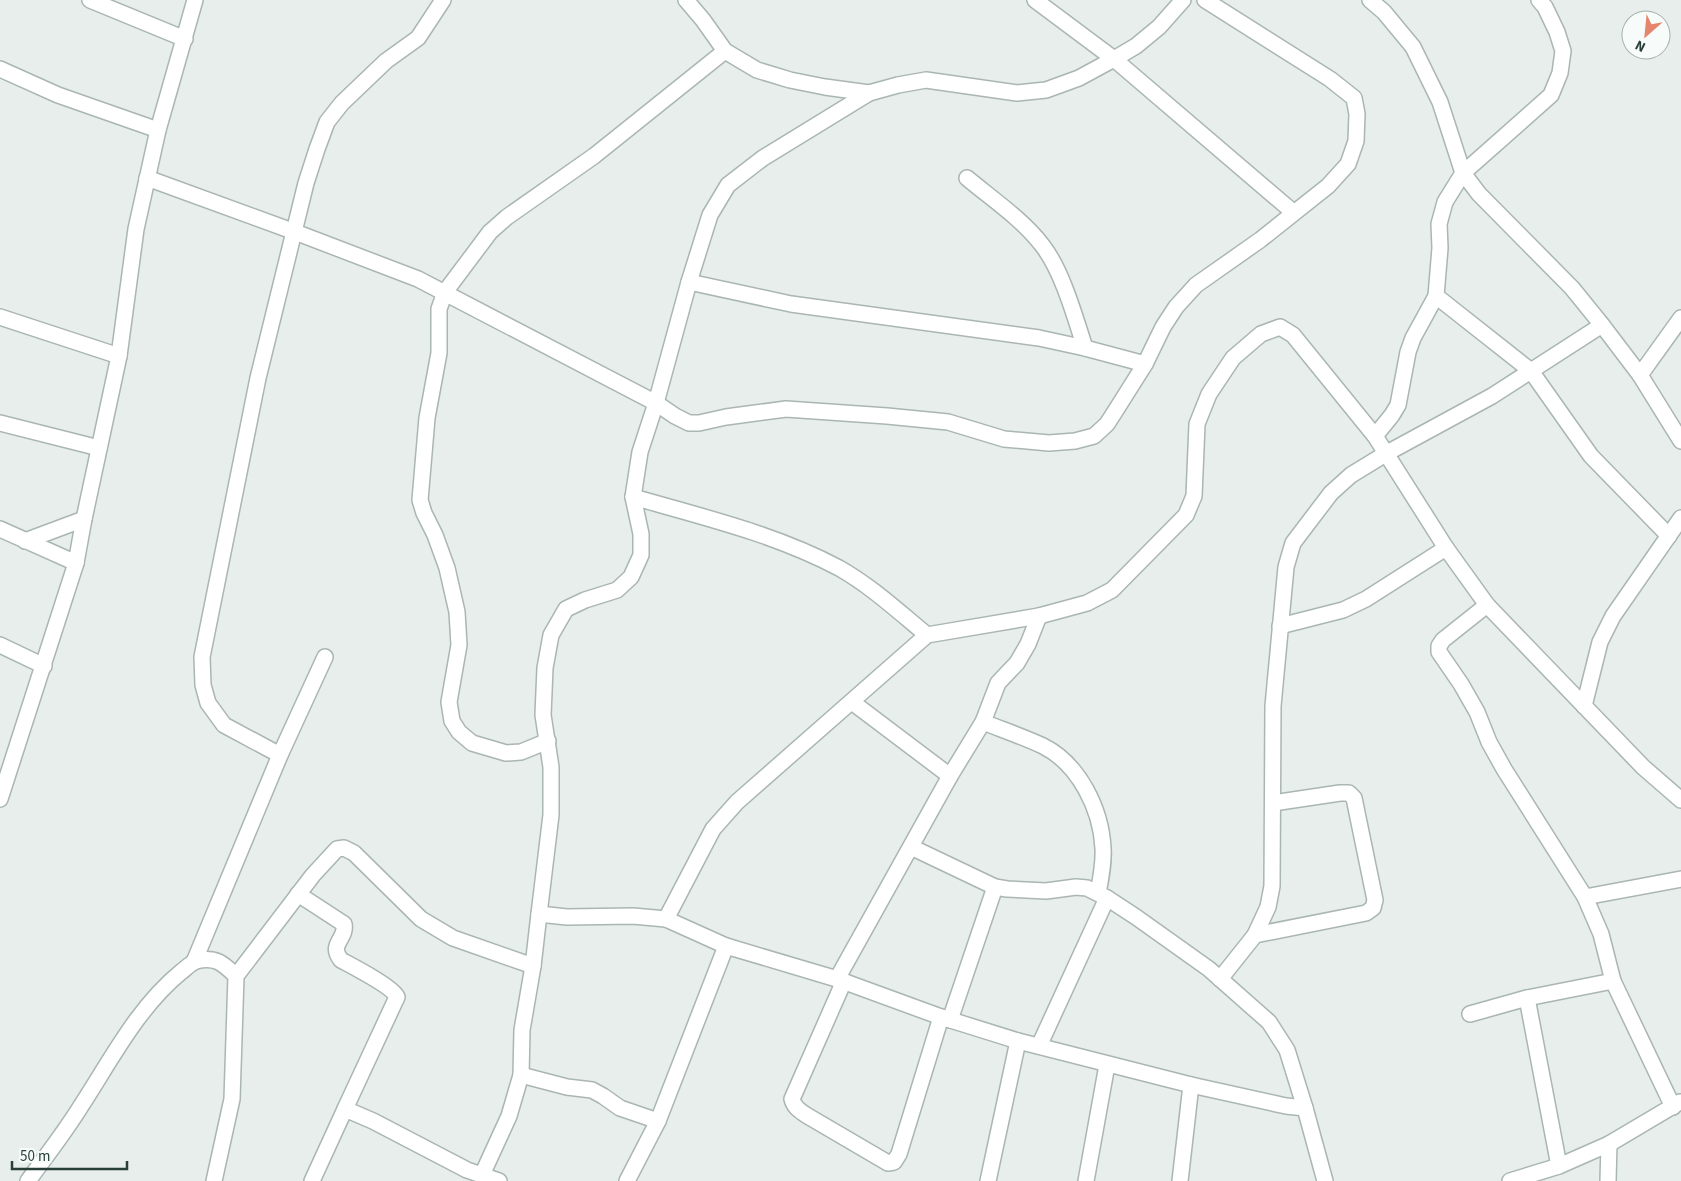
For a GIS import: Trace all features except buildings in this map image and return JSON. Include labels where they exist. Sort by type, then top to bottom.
[{"type":"street","points":[[90,0],[185,39]]},
{"type":"street","points":[[0,799],[3,778],[44,666],[76,563],[119,356],[136,228],[158,130],[195,0]]},
{"type":"street","points":[[280,755],[224,724],[208,703],[203,685],[202,657],[258,378],[306,183],[327,122],[342,103],[386,61],[418,38],[443,0]]},
{"type":"street","points":[[686,0],[703,20],[725,52],[757,70],[790,80],[869,93]]},
{"type":"street","points":[[1035,0],[1114,59],[1293,212]]},
{"type":"street","points":[[482,1175],[509,1116],[521,1075],[522,1030],[533,966],[551,815],[551,768],[543,715],[545,668],[551,635],[566,609],[585,600],[617,590],[631,577],[640,555],[641,534],[633,497],[640,452],[710,215],[728,185],[764,158],[869,93],[926,80],[1017,93],[1046,90],[1080,78],[1136,46],[1159,26],[1183,0]]},
{"type":"street","points":[[147,178],[418,279],[656,403],[688,423],[699,423],[726,417],[786,409],[948,422],[1004,439],[1049,443],[1075,441],[1094,436],[1107,424],[1145,364],[1176,307],[1196,285],[1260,240],[1328,186],[1348,164],[1356,142],[1358,114],[1354,98],[1330,79],[1205,0]]},
{"type":"street","points":[[1370,0],[1384,12],[1413,47],[1440,102],[1464,173],[1479,194],[1572,288],[1602,325],[1640,375],[1681,441]]},
{"type":"street","points":[[1375,436],[1398,405],[1408,352],[1436,296],[1440,248],[1439,224],[1445,202],[1464,173],[1551,95],[1560,73],[1563,51],[1557,32],[1545,7],[1539,0]]},
{"type":"street","points":[[548,741],[521,752],[506,753],[472,743],[452,721],[449,702],[459,645],[457,612],[448,568],[420,500],[427,418],[439,352],[439,309],[445,292],[490,232],[507,217],[594,156],[725,52]]},
{"type":"street","points":[[0,69],[58,95],[158,130]]},
{"type":"street","points":[[967,178],[1027,228],[1043,246],[1058,272],[1085,348]]},
{"type":"street","points":[[689,282],[791,304],[1039,338],[1145,364]]},
{"type":"street","points":[[1436,296],[1530,371],[1591,456],[1669,536]]},
{"type":"street","points":[[0,317],[119,356]]},
{"type":"street","points":[[1640,375],[1681,318]]},
{"type":"street","points":[[1220,979],[1255,935],[1268,907],[1272,886],[1272,706],[1286,567],[1293,543],[1330,493],[1351,475],[1386,453],[1492,396],[1602,325]]},
{"type":"street","points":[[666,919],[713,829],[737,802],[927,635],[1039,616],[1087,603],[1112,590],[1186,515],[1194,496],[1197,424],[1209,394],[1233,358],[1261,334],[1280,327],[1293,335],[1375,436],[1446,548],[1487,605],[1642,767],[1681,800]]},
{"type":"street","points":[[0,423],[99,448]]},
{"type":"street","points":[[633,497],[750,531],[795,547],[839,568],[862,583],[927,635]]},
{"type":"street","points":[[25,541],[84,518]]},
{"type":"street","points":[[1584,706],[1600,642],[1613,616],[1681,518]]},
{"type":"street","points":[[0,529],[76,563]]},
{"type":"street","points":[[1280,626],[1343,610],[1366,599],[1446,548]]},
{"type":"street","points":[[1487,605],[1443,640],[1439,646],[1439,652],[1477,712],[1489,742],[1504,769],[1586,897],[1601,934],[1613,981],[1677,1104],[1609,1144],[1559,1166],[1510,1181]]},
{"type":"street","points":[[995,887],[945,1018],[899,1154],[894,1162],[888,1163],[797,1109],[792,1099],[840,980],[950,776],[983,722],[998,683],[1017,663],[1028,644],[1039,616]]},
{"type":"street","points":[[0,645],[44,666]]},
{"type":"street","points":[[28,1181],[68,1127],[108,1062],[141,1015],[166,985],[194,962],[280,755],[326,657]]},
{"type":"street","points":[[852,702],[950,776]]},
{"type":"street","points":[[983,722],[1045,747],[1067,763],[1083,783],[1094,807],[1101,830],[1103,896],[1039,1046]]},
{"type":"street","points":[[1255,935],[1366,913],[1373,908],[1375,900],[1354,798],[1350,793],[1273,803]]},
{"type":"street","points":[[911,847],[995,887],[1046,891],[1076,886],[1087,888],[1103,896],[1209,969],[1269,1022],[1287,1050],[1325,1181]]},
{"type":"street","points":[[214,1181],[232,1099],[236,976],[298,894],[337,849],[344,848],[354,853],[421,919],[452,938],[533,966]]},
{"type":"street","points":[[1586,897],[1681,879]]},
{"type":"street","points":[[298,894],[344,924],[345,928],[335,948],[341,960],[395,992],[396,997],[312,1181]]},
{"type":"street","points":[[539,914],[567,917],[633,916],[666,919],[726,946],[840,980],[945,1018],[1018,1040],[1191,1086],[1286,1106],[1305,1108]]},
{"type":"street","points":[[627,1181],[658,1121],[726,946]]},
{"type":"street","points":[[194,962],[212,959],[224,964],[236,976]]},
{"type":"street","points":[[1470,1014],[1527,998],[1613,981]]},
{"type":"street","points":[[1527,998],[1559,1166]]},
{"type":"street","points":[[988,1181],[1018,1040]]},
{"type":"street","points":[[1086,1181],[1108,1065]]},
{"type":"street","points":[[521,1075],[592,1090],[620,1108],[658,1121]]},
{"type":"street","points":[[1180,1181],[1191,1086]]},
{"type":"street","points":[[345,1109],[372,1121],[465,1176],[482,1175],[499,1181]]},
{"type":"street","points":[[1608,1181],[1609,1144]]}]
